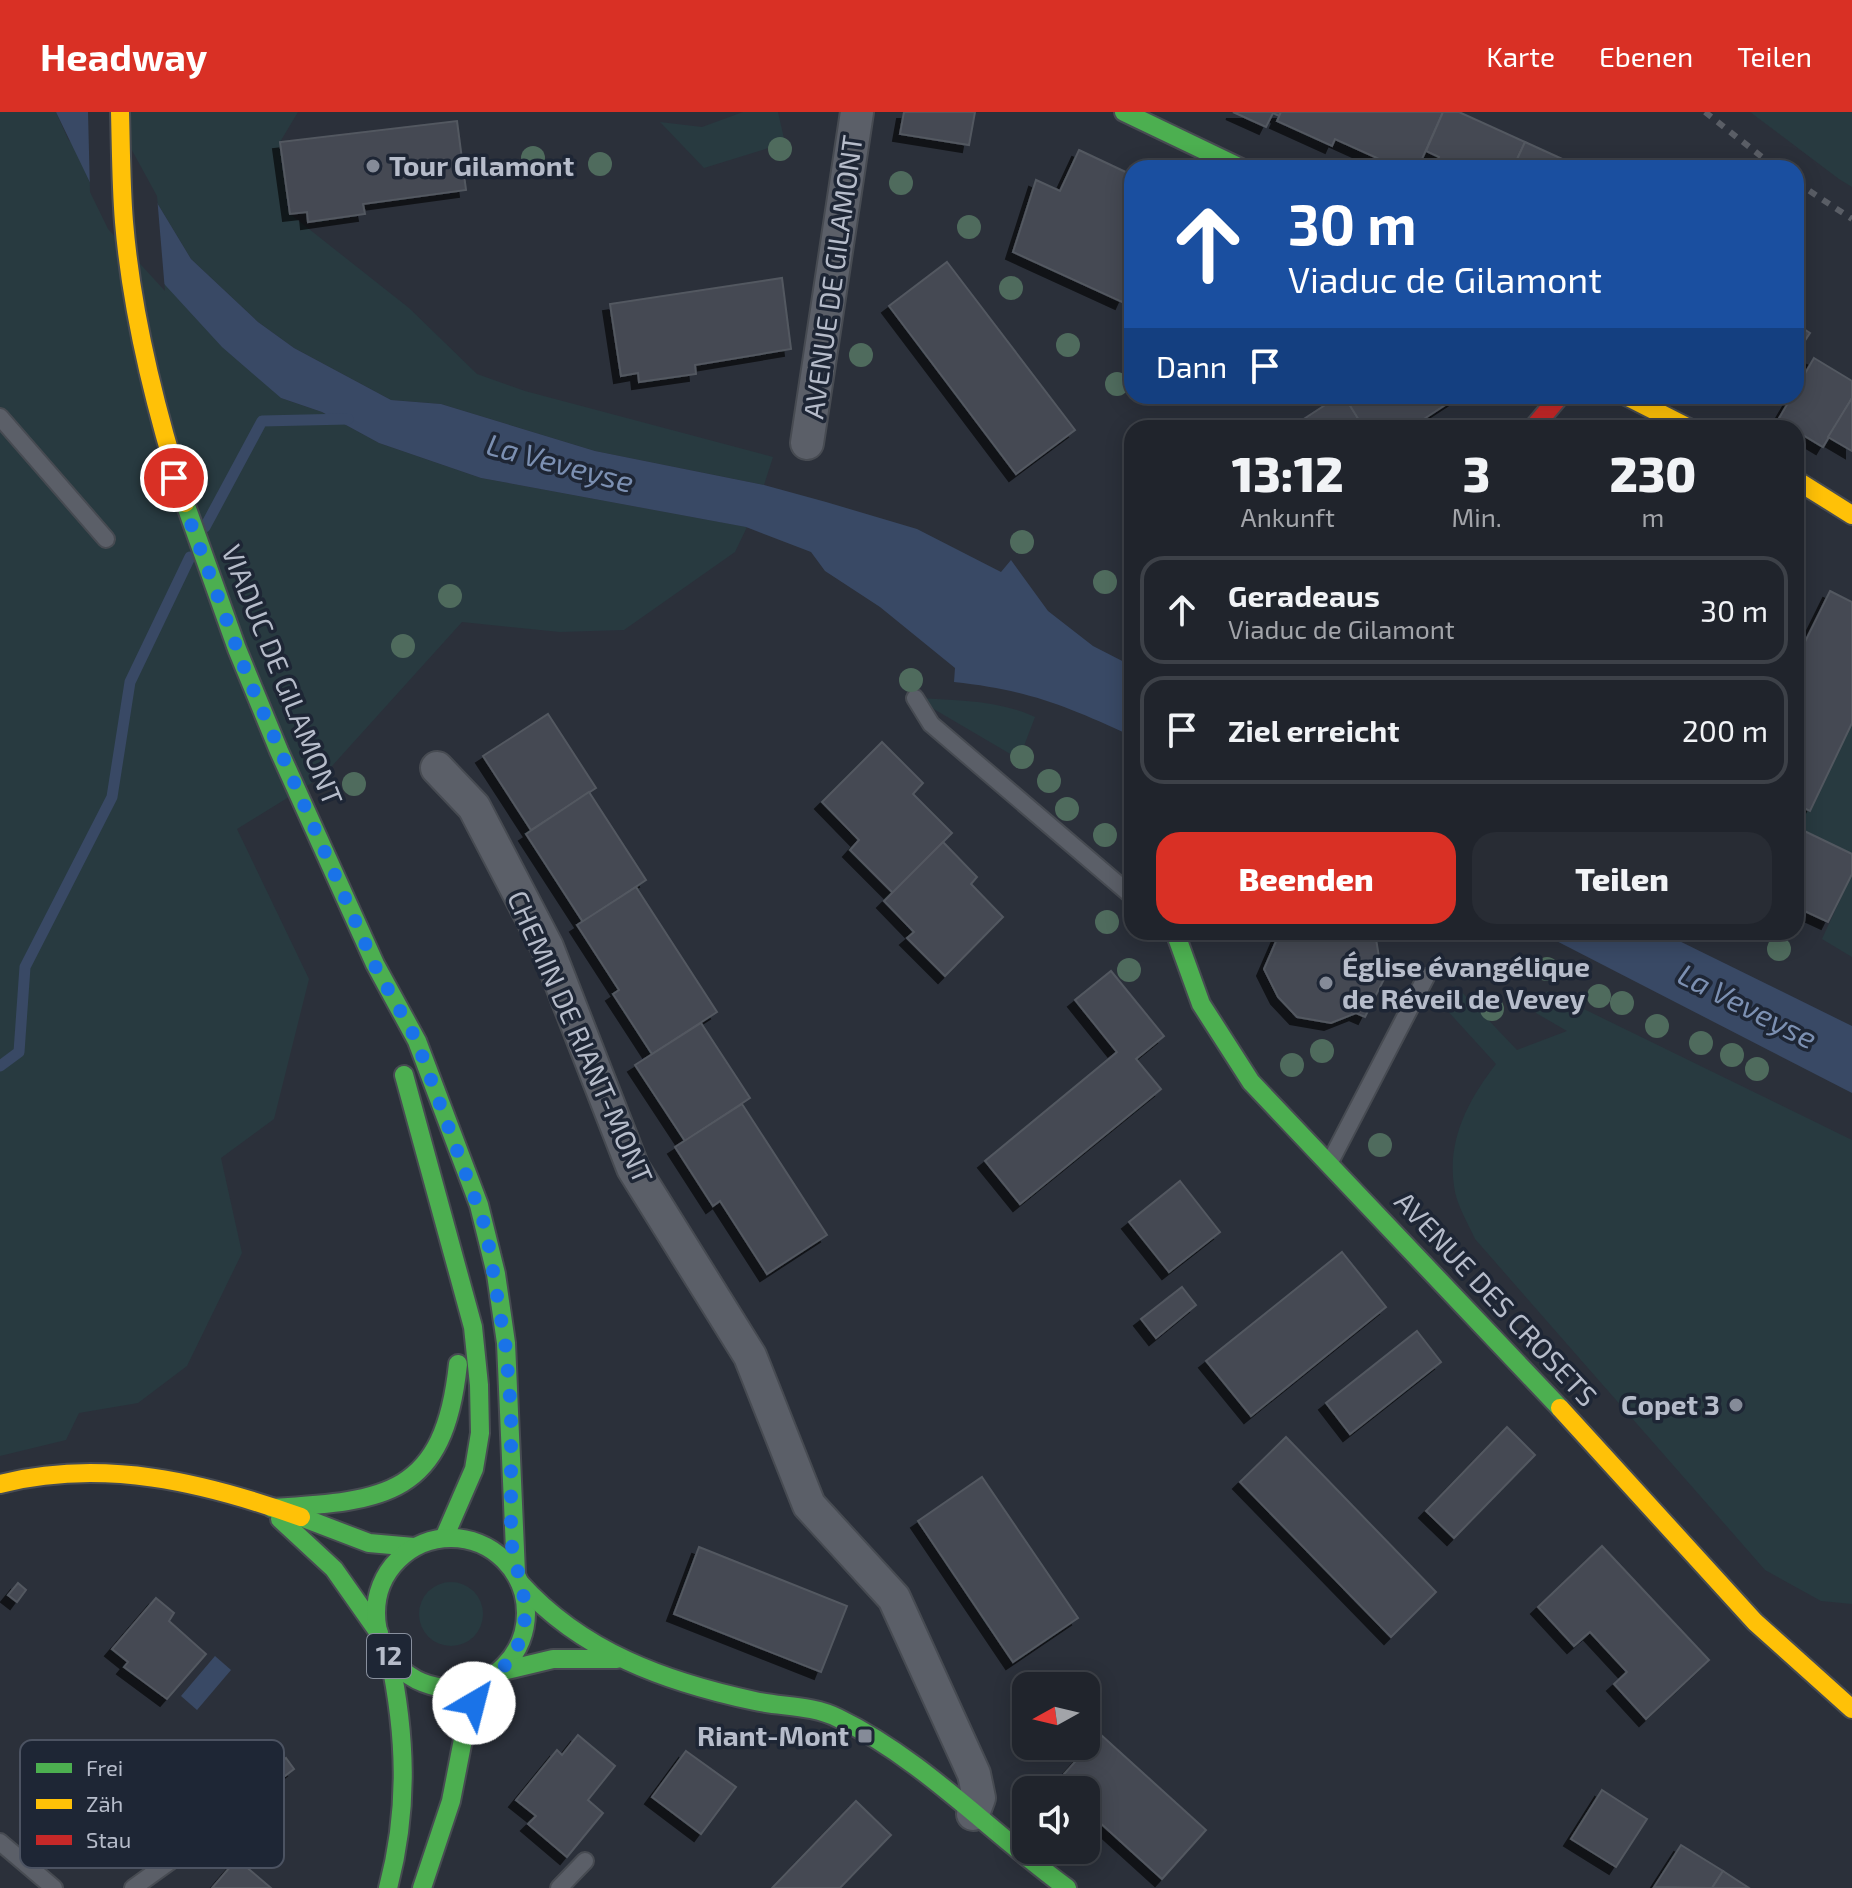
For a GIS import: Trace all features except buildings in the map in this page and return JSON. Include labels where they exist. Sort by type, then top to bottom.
[{"type":"main road","name":"VIADUC DE GILAMONT","points":[[120,112],[122,214],[134,316],[174,478],[248,678],[376,968],[416,1039],[486,1229],[506,1349],[511,1411],[511,1542],[518,1578]]},
{"type":"main road","points":[[1124,112],[1224,160]]},
{"type":"main road","points":[[1540,420],[1553,404]]},
{"type":"main road","points":[[1642,404],[1673,420]]},
{"type":"main road","points":[[1804,485],[1852,515]]},
{"type":"main road","name":"AVENUE DES CROSETS","points":[[1177,940],[1185,967],[1220,1036],[1251,1082],[1494,1335],[1755,1622],[1852,1709]]},
{"type":"main road","name":"VIADUC DE GILAMONT","points":[[376,968],[473,1327],[480,1433],[467,1492],[444,1538]]},
{"type":"main road","points":[[263,1505],[374,1498],[398,1487],[429,1458],[449,1420],[456,1394],[458,1340],[453,1262]]},
{"type":"main road","name":"12","points":[[0,1484],[82,1472],[143,1475],[263,1505],[387,1548],[414,1547],[444,1538],[477,1542],[497,1553],[518,1578]]},
{"type":"main road","name":"12","points":[[263,1505],[334,1569],[379,1633],[389,1655],[404,1736],[406,1782],[403,1831],[388,1888]]},
{"type":"main road","name":"12","points":[[379,1633],[376,1605],[381,1585],[391,1567],[414,1547]]},
{"type":"main road","points":[[518,1578],[559,1624],[623,1659],[754,1701],[833,1716],[938,1784],[1016,1853],[1067,1888]]},
{"type":"main road","points":[[422,1888],[451,1801],[467,1719],[493,1675],[513,1656],[524,1633],[527,1611],[518,1578]]},
{"type":"main road","name":"12","points":[[389,1655],[414,1678],[435,1687],[458,1688],[493,1675]]},
{"type":"main road","points":[[493,1675],[553,1659],[623,1659]]},
{"type":"street","name":"AVENUE DE GILAMONT","points":[[807,443],[857,112]]},
{"type":"street","name":"CHEMIN DE RIANT-MONT","points":[[437,768],[474,807],[547,947],[633,1168],[750,1356],[809,1505],[894,1598],[974,1774],[979,1798],[973,1814]]},
{"type":"lane","points":[[0,417],[106,539]]},
{"type":"lane","points":[[915,698],[931,724],[1124,889]]},
{"type":"lane","points":[[1329,1164],[1426,977]]},
{"type":"lane","points":[[0,1842],[20,1859]]},
{"type":"lane","points":[[559,1888],[585,1861]]},
{"type":"lane","points":[[31,1868],[54,1888]]},
{"type":"lane","points":[[133,1888],[161,1868]]},
{"type":"shaded area","points":[[0,112],[56,112],[68,139],[281,398],[322,412],[379,443],[481,478],[747,527],[735,552],[624,630],[560,632],[462,622],[323,776],[237,829],[309,979],[274,1119],[221,1158],[242,1253],[187,1366],[138,1403],[79,1413],[66,1440],[0,1456]]},
{"type":"shaded area","points":[[107,112],[298,112],[280,142],[290,214],[409,308],[477,374],[525,391],[773,457],[764,485],[595,451],[441,404],[391,400],[294,348],[258,322],[191,259],[127,153]]},
{"type":"shaded area","points":[[743,112],[778,112],[785,143],[704,168],[660,122],[702,127]]},
{"type":"shaded area","points":[[1750,112],[1852,112],[1852,187],[1839,179]]},
{"type":"shaded area","points":[[915,698],[991,704],[1035,717],[1019,759]]},
{"type":"shaded area","points":[[1852,723],[1852,854],[1804,831],[1804,816]]},
{"type":"shaded area","points":[[1852,874],[1852,957],[1822,939]]},
{"type":"shaded area","name":"Copet 3","points":[[1455,985],[1517,1050],[1567,1031],[1536,1013],[1547,991],[1852,1140],[1852,1604],[1821,1601],[1765,1570],[1475,1239],[1455,1193],[1454,1152],[1462,1120],[1496,1064],[1445,1008]]},
{"type":"shaded area","points":[[451,1582],[469,1588],[477,1596],[483,1614],[477,1632],[469,1640],[451,1646],[433,1640],[425,1632],[419,1614],[425,1596],[433,1588]]},
{"type":"water","name":"La Veveyse","points":[[56,112],[107,112],[127,153],[191,259],[258,322],[294,348],[391,400],[441,404],[595,451],[764,485],[826,502],[917,529],[1001,572],[1011,560],[1048,611],[1093,646],[1124,662],[1124,733],[1025,694],[954,682],[955,668],[880,607],[825,571],[811,552],[746,527],[481,478],[379,443],[322,412],[281,398],[222,347],[111,226]]},
{"type":"water","name":"La Veveyse","points":[[1555,940],[1677,940],[1852,1026],[1852,1093]]},
{"type":"water","points":[[215,1656],[231,1670],[197,1710],[181,1696]]},
{"type":"pier","points":[[88,112],[111,112],[157,196],[165,291],[108,229],[90,192]]},
{"type":"waterway","points":[[205,527],[262,421],[348,419]]},
{"type":"waterway","points":[[0,1066],[19,1052],[25,967],[112,797],[130,682],[190,557]]},
{"type":"railway","points":[[1705,112],[1766,160]]},
{"type":"railway","points":[[1804,187],[1852,219]]},
{"type":"traffic: fast","points":[[1124,112],[1224,160]]},
{"type":"traffic: fast","points":[[185,503],[237,649],[279,751],[375,964],[417,1041],[479,1205],[496,1274],[506,1343],[516,1573]]},
{"type":"traffic: fast","points":[[1178,940],[1201,1004],[1251,1082],[1560,1408]]},
{"type":"traffic: fast","points":[[404,1075],[473,1327],[479,1385],[480,1433],[474,1469],[444,1538]]},
{"type":"traffic: fast","points":[[272,1508],[347,1501],[377,1494],[402,1483],[423,1466],[439,1441],[451,1408],[458,1364]]},
{"type":"traffic: fast","points":[[301,1517],[369,1543],[414,1547]]},
{"type":"traffic: fast","points":[[280,1519],[334,1569],[379,1633]]},
{"type":"traffic: fast","points":[[451,1538],[480,1543],[504,1560],[521,1584],[526,1613],[521,1642],[504,1666],[480,1683],[451,1688],[422,1683],[398,1666],[381,1642],[376,1613],[381,1584],[398,1560],[422,1543],[451,1538]]},
{"type":"traffic: fast","points":[[520,1583],[570,1628],[627,1661],[658,1674],[722,1693],[828,1714],[869,1735],[928,1775],[1067,1888]]},
{"type":"traffic: fast","points":[[388,1888],[399,1830],[403,1772],[399,1714],[389,1655]]},
{"type":"traffic: fast","points":[[499,1672],[553,1659],[617,1659]]},
{"type":"traffic: fast","points":[[422,1888],[451,1801],[467,1719],[488,1679]]},
{"type":"traffic: slow","points":[[120,112],[123,208],[133,294],[155,399],[185,503]]},
{"type":"traffic: slow","points":[[1642,404],[1673,420]]},
{"type":"traffic: slow","points":[[1804,485],[1852,515]]},
{"type":"traffic: slow","points":[[1560,1408],[1755,1622],[1852,1709]]},
{"type":"traffic: slow","points":[[0,1484],[77,1473],[152,1478],[227,1493],[301,1517]]},
{"type":"traffic: jam","points":[[1540,420],[1553,404]]},
{"type":"place","name":"Tour Gilamont","points":[[373,166]]},
{"type":"place","name":"Église évangélique de Réveil de Vevey","points":[[1326,983]]},
{"type":"place","name":"Copet 3","points":[[1736,1405]]},
{"type":"place","name":"Riant-Mont","points":[[865,1736]]},
{"type":"route","points":[[174,478],[248,678],[376,968],[416,1039],[486,1229],[506,1349],[511,1411],[511,1542],[527,1611],[524,1633],[517,1649],[508,1663],[488,1679],[474,1703]]}]
